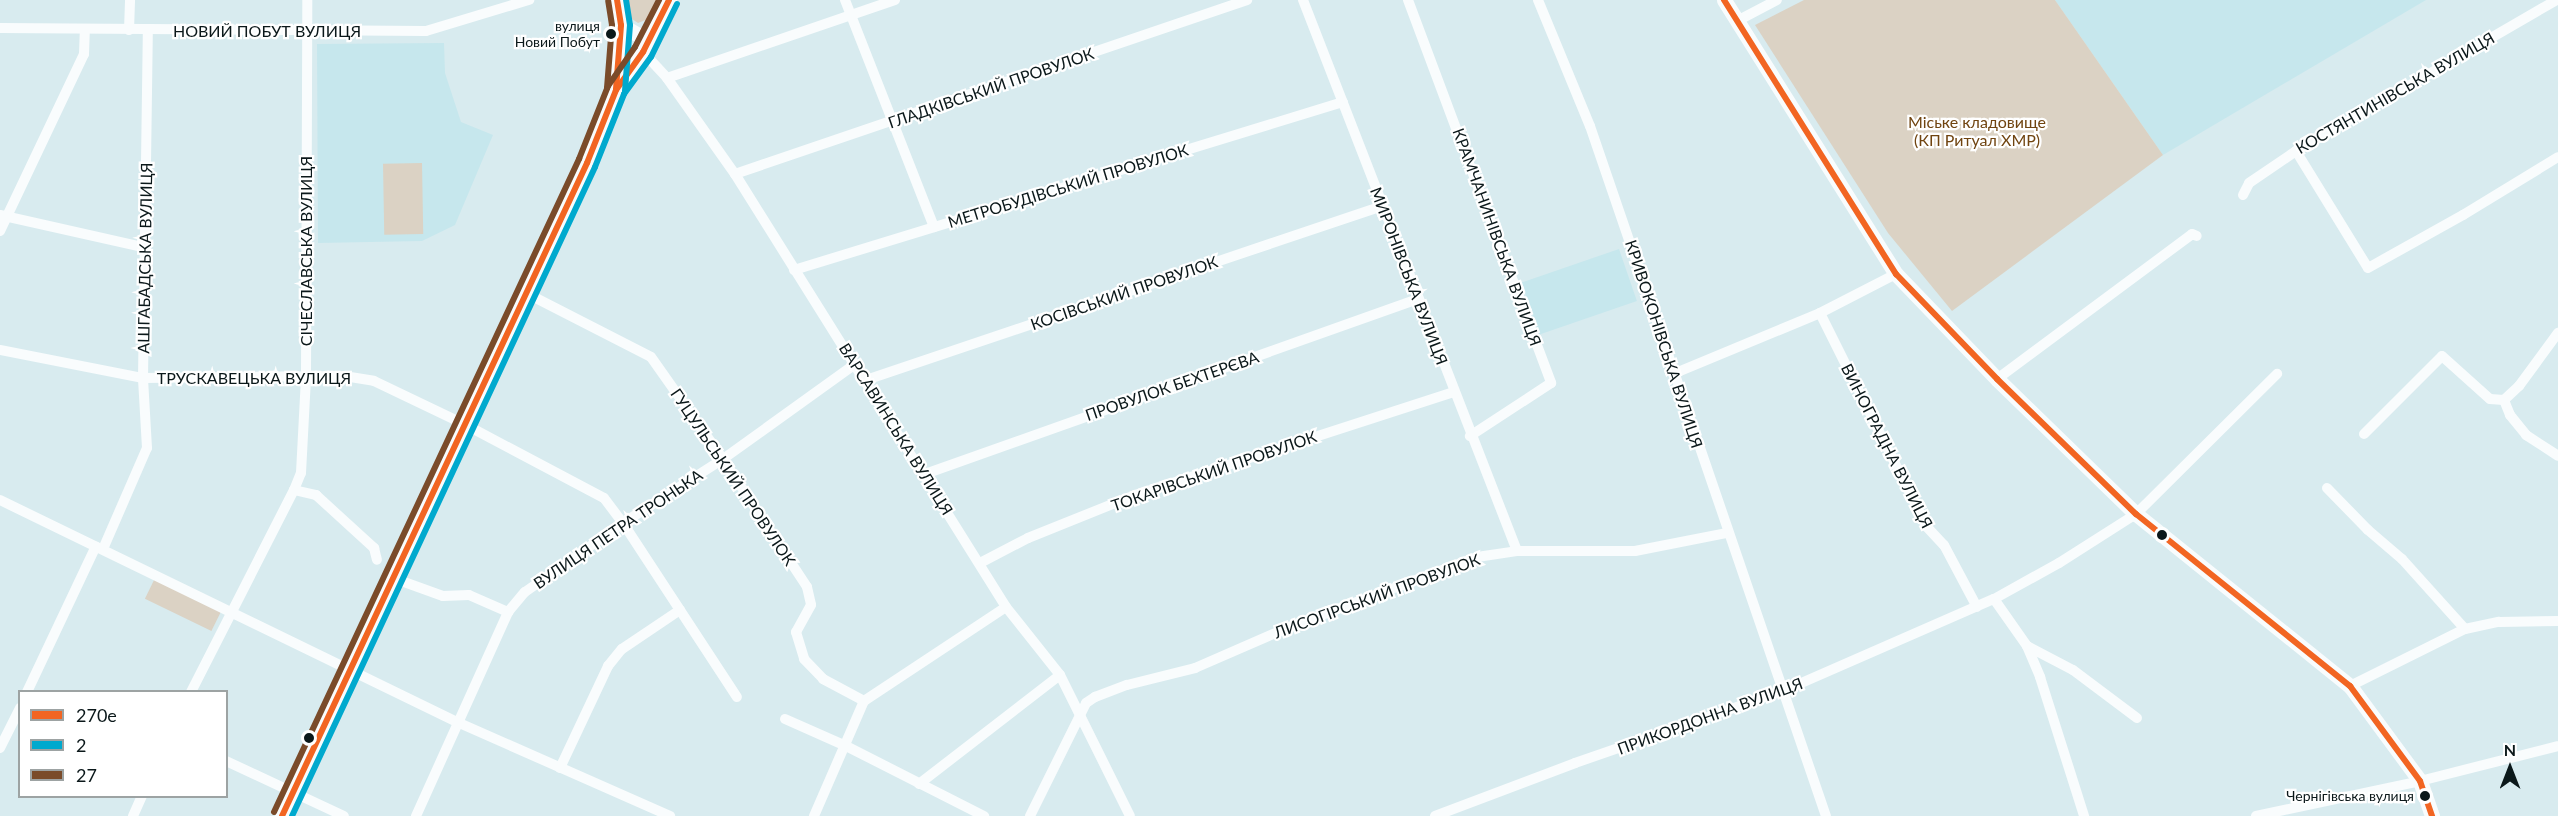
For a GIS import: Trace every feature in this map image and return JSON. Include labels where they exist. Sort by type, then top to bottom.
[{"type":"main road","points":[[616,0],[621,25],[616,90]]},
{"type":"main road","points":[[282,816],[587,163],[616,90],[643,52],[669,0]]},
{"type":"main road","points":[[1724,0],[1896,274],[1997,379],[2136,514],[2350,686],[2420,781],[2432,816]]},
{"type":"main road","points":[[621,25],[640,36],[654,32]]},
{"type":"street","points":[[129,30],[130,0]]},
{"type":"street","name":"СІЧЕСЛАВСЬКА ВУЛИЦЯ","points":[[192,690],[301,473],[306,378],[307,0]]},
{"type":"street","name":"НОВИЙ ПОБУТ ВУЛИЦЯ","points":[[0,28],[426,31],[441,29],[529,0]]},
{"type":"street","points":[[845,0],[934,227]]},
{"type":"street","points":[[667,78],[895,0]]},
{"type":"street","name":"ГЛАДКІВСЬКИЙ ПРОВУЛОК","points":[[735,174],[1247,0]]},
{"type":"street","name":"МИРОНІВСЬКА ВУЛИЦЯ","points":[[1303,0],[1470,436],[1517,551]]},
{"type":"street","name":"КРАМЧАНИНІВСЬКА ВУЛИЦЯ","points":[[1408,0],[1551,383],[1470,436]]},
{"type":"street","name":"КРИВОКОНІВСЬКА ВУЛИЦЯ","points":[[1538,0],[1590,126],[1826,816]]},
{"type":"street","points":[[1737,21],[1777,0]]},
{"type":"street","name":"КОСТЯНТИНІВСЬКА ВУЛИЦЯ","points":[[2243,195],[2249,183],[2296,151],[2556,0]]},
{"type":"street","points":[[0,231],[3,216],[84,54],[85,30]]},
{"type":"street","name":"АШГАБАДСЬКА ВУЛИЦЯ","points":[[28,690],[100,548],[147,448],[143,378],[148,30]]},
{"type":"street","name":"ВАРСАВИНСЬКА ВУЛИЦЯ","points":[[643,52],[667,78],[735,174],[925,474],[1006,607],[1060,675],[1082,715],[1130,816]]},
{"type":"street","name":"МЕТРОБУДІВСЬКИЙ ПРОВУЛОК","points":[[794,270],[1343,102]]},
{"type":"street","points":[[2296,151],[2368,268],[2463,215],[2558,157]]},
{"type":"street","name":"КОСІВСЬКИЙ ПРОВУЛОК","points":[[866,380],[1383,206]]},
{"type":"street","points":[[3,216],[146,248]]},
{"type":"street","points":[[1997,379],[2192,234],[2197,236]]},
{"type":"street","points":[[1673,374],[1820,313],[1896,274]]},
{"type":"street","name":"ГУЦУЛЬСЬКИЙ ПРОВУЛОК","points":[[526,293],[651,357],[723,459],[807,587],[811,604],[796,632],[804,659],[823,679],[864,701]]},
{"type":"street","name":"ПРОВУЛОК БЕХТЕРЄВА","points":[[925,474],[1418,299]]},
{"type":"street","name":"ВИНОГРАДНА ВУЛИЦЯ","points":[[1820,313],[1926,526],[1944,545],[1977,607]]},
{"type":"street","points":[[2364,434],[2442,356],[2490,399],[2504,400],[2519,386],[2558,333]]},
{"type":"street","name":"ТРУСКАВЕЦЬКА ВУЛИЦЯ","points":[[0,350],[143,378],[345,376],[374,381],[595,491],[623,522],[736,697]]},
{"type":"street","name":"ВУЛИЦЯ ПЕТРА ТРОНЬКА","points":[[416,816],[508,612],[541,579],[623,522],[723,459],[855,364]]},
{"type":"street","name":"ПРИКОРДОННА ВУЛИЦЯ","points":[[1435,816],[1575,763],[1783,691],[1994,599],[2059,563],[2136,514],[2277,374]]},
{"type":"street","name":"ТОКАРІВСЬКИЙ ПРОВУЛОК","points":[[980,563],[1028,538],[1135,495],[1454,392]]},
{"type":"street","points":[[2504,400],[2510,415],[2526,435],[2558,456]]},
{"type":"street","points":[[2327,488],[2368,530],[2402,559],[2465,629]]},
{"type":"street","points":[[294,490],[316,495],[374,548],[377,560]]},
{"type":"street","points":[[0,500],[457,722],[670,816]]},
{"type":"street","name":"ЛИСОГІРСЬКИЙ ПРОВУЛОК","points":[[1030,816],[1086,704],[1095,697],[1127,685],[1195,668],[1287,628],[1477,557],[1517,551],[1635,551],[1728,533]]},
{"type":"street","points":[[393,578],[443,596],[469,595],[508,612]]},
{"type":"street","points":[[1994,599],[2027,646],[2052,712],[2084,816]]},
{"type":"street","points":[[814,816],[864,701],[1006,607]]},
{"type":"street","points":[[560,768],[608,666],[622,649],[680,610]]},
{"type":"street","points":[[2350,686],[2465,629],[2499,622],[2558,621]]},
{"type":"street","points":[[2027,646],[2073,670],[2137,718]]},
{"type":"street","points":[[919,784],[1060,675]]},
{"type":"street","points":[[0,748],[18,712]]},
{"type":"street","points":[[785,719],[846,746],[984,816]]},
{"type":"street","points":[[2256,816],[2420,781],[2558,746]]},
{"type":"street","points":[[228,762],[344,816]]},
{"type":"street","points":[[133,816],[141,798]]},
{"type":"shaded area","points":[[2055,0],[2426,0],[2163,155]]},
{"type":"shaded area","points":[[444,43],[445,73],[461,122],[493,135],[455,225],[422,241],[318,243],[317,44]]},
{"type":"shaded area","points":[[1619,249],[1637,301],[1540,335],[1522,283]]},
{"type":"green space","points":[[625,0],[657,0],[648,19],[638,23],[629,17]]},
{"type":"green space","name":"Міське кладовище (КП Ритуал ХМР)","points":[[1804,0],[2055,0],[2163,155],[1952,311],[1888,233],[1755,25]]},
{"type":"green space","points":[[422,163],[423,234],[384,235],[383,164]]},
{"type":"green space","points":[[155,578],[222,610],[211,631],[145,599]]},
{"type":"transit line","name":"270е","points":[[616,89],[621,25],[617,0]]},
{"type":"transit line","name":"2","points":[[625,91],[630,25],[626,0]]},
{"type":"transit line","name":"27","points":[[274,812],[579,159],[608,86],[635,47],[659,0]]},
{"type":"transit line","name":"270е","points":[[282,816],[587,163],[616,90],[643,52],[669,0]]},
{"type":"transit line","name":"270е","points":[[1724,0],[1896,274],[1997,379],[2136,514],[2350,686],[2420,781],[2432,816]]},
{"type":"transit line","name":"27","points":[[607,88],[612,25],[608,1]]},
{"type":"transit line","name":"2","points":[[292,816],[595,167],[624,94],[651,57],[677,4]]},
{"type":"place","name":"вулиця Новий Побут","points":[[611,34]]},
{"type":"place","name":"Чернігівська вулиця","points":[[2425,796]]}]
